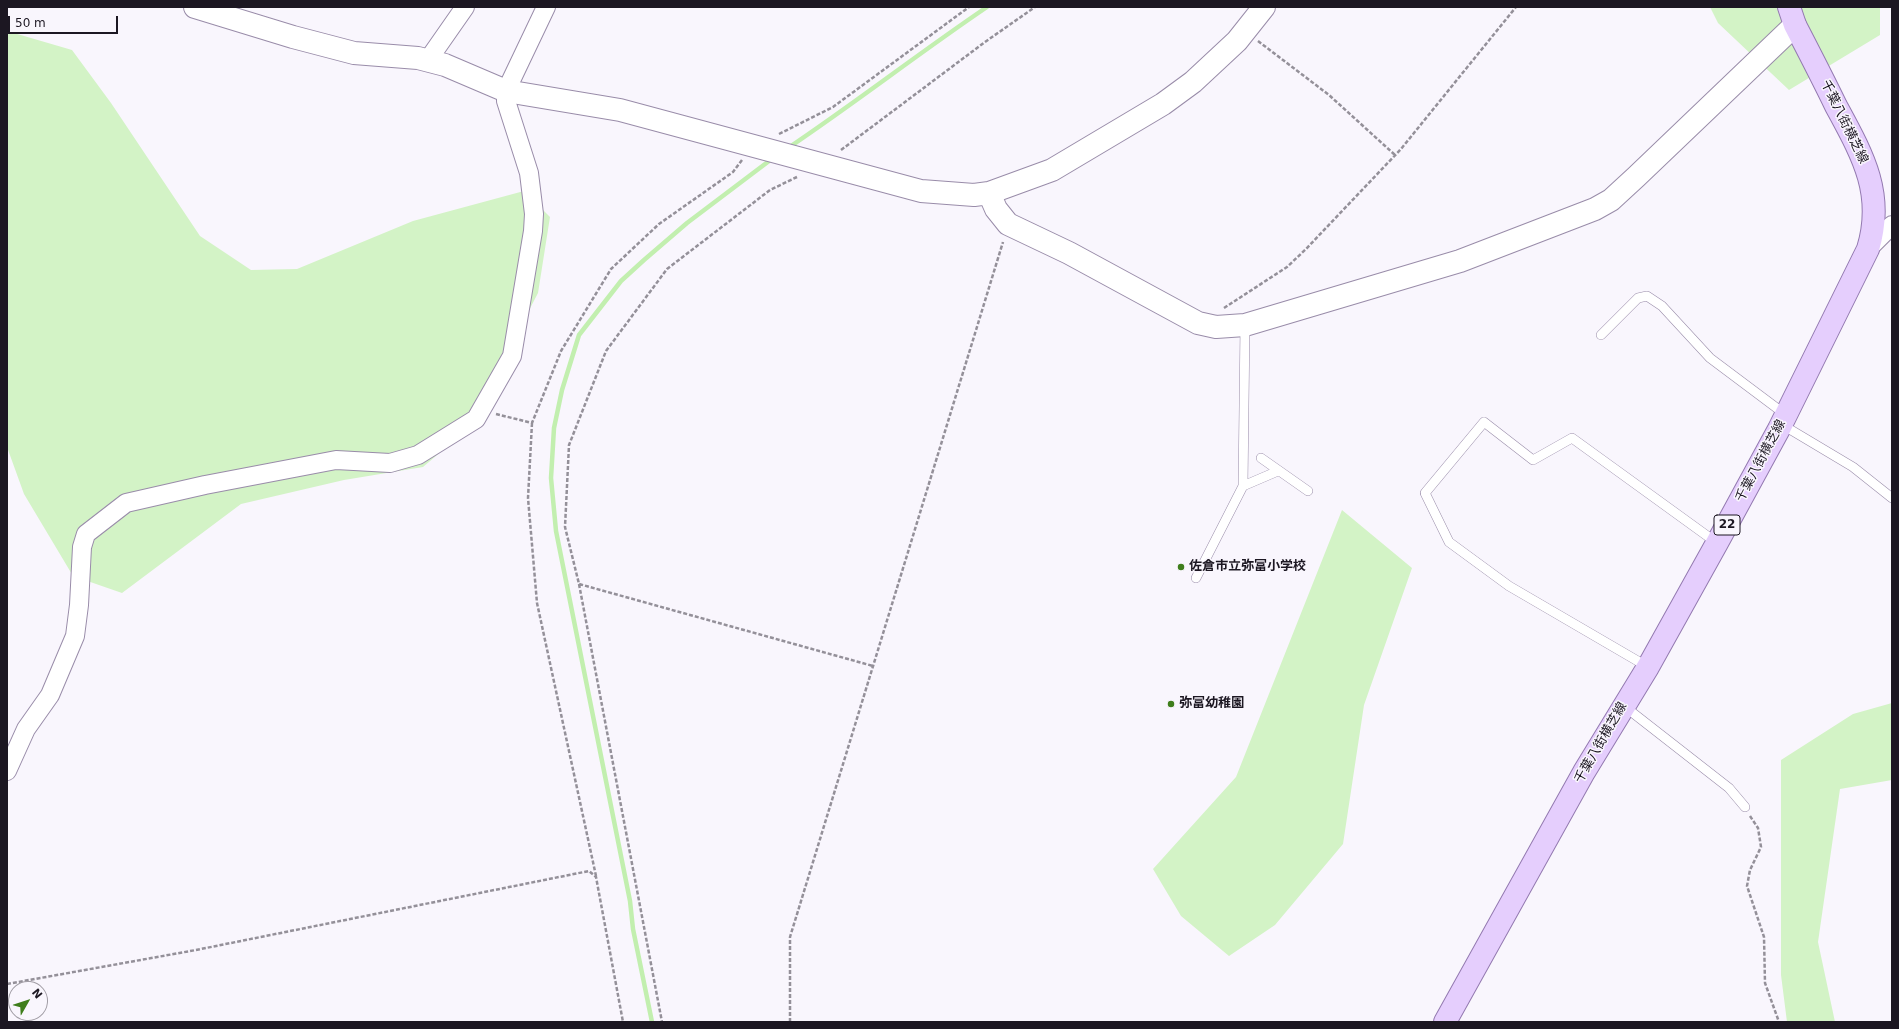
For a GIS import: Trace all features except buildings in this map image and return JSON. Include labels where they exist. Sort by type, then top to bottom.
[{"type":"main road","name":"千葉八街横芝線","points":[[1445,1022],[1533,862],[1623,705],[1648,667],[1718,543],[1784,420],[1868,249],[1873,234],[1875,208],[1864,159],[1792,16]]},
{"type":"street","points":[[195,7],[354,53],[428,60],[445,65],[506,91],[620,110],[921,191],[950,194],[989,193],[1052,170],[1162,104],[1193,82],[1237,41],[1264,7]]},
{"type":"street","points":[[428,60],[465,7]]},
{"type":"street","points":[[7,771],[26,729],[50,695],[75,636],[79,604],[82,547],[86,534],[126,503],[183,490],[336,460],[390,463],[418,455],[476,419],[512,356],[533,231],[534,214],[529,173],[506,101],[506,91],[546,7]]},
{"type":"street","points":[[989,193],[996,209],[1008,224],[1069,253],[1198,323],[1216,327],[1245,325],[1460,262],[1595,209],[1611,200],[1636,177],[1792,16]]},
{"type":"street","points":[[1868,249],[1892,224]]},
{"type":"lane","points":[[1602,335],[1638,298],[1647,296],[1662,306],[1710,358],[1784,420],[1852,467],[1892,498]]},
{"type":"lane","points":[[1196,578],[1243,486],[1245,325]]},
{"type":"lane","points":[[1648,667],[1508,586],[1449,542],[1424,493],[1484,422],[1533,460],[1572,438],[1718,543]]},
{"type":"lane","points":[[1261,458],[1308,491]]},
{"type":"lane","points":[[1243,486],[1278,471]]},
{"type":"lane","points":[[1623,705],[1729,788],[1745,807]]},
{"type":"path","points":[[623,1022],[596,877],[538,603],[528,498],[532,423],[561,351],[610,269],[659,224],[733,172],[753,145],[833,107],[970,7]]},
{"type":"path","points":[[662,1022],[579,584],[565,527],[569,445],[606,351],[667,269],[770,190],[822,165],[985,42],[1035,7]]},
{"type":"path","points":[[1216,327],[1218,316],[1224,308],[1287,267],[1395,155],[1516,7]]},
{"type":"path","points":[[1245,31],[1329,95],[1395,155]]},
{"type":"path","points":[[790,1022],[790,937],[1008,224]]},
{"type":"path","points":[[481,411],[532,423]]},
{"type":"path","points":[[579,584],[873,666]]},
{"type":"path","points":[[1745,807],[1758,828],[1761,848],[1750,870],[1747,886],[1764,937],[1765,983],[1779,1022]]},
{"type":"path","points":[[7,984],[196,950],[590,871],[596,877]]},
{"type":"green space","points":[[1710,7],[1880,7],[1880,35],[1789,90],[1718,23]]},
{"type":"green space","points":[[7,31],[72,50],[111,103],[200,236],[251,270],[297,269],[413,221],[524,191],[550,217],[538,293],[487,391],[456,439],[423,467],[344,480],[241,504],[122,593],[73,576],[24,494],[7,447]]},
{"type":"green space","points":[[1342,510],[1412,568],[1364,705],[1343,844],[1275,925],[1229,956],[1181,916],[1153,869],[1236,777]]},
{"type":"green space","points":[[1892,703],[1892,780],[1840,789],[1818,942],[1835,1022],[1787,1022],[1781,975],[1781,760],[1853,714]]},
{"type":"waterway","points":[[788,148],[987,7]]},
{"type":"waterway","points":[[652,1022],[633,929],[630,901],[556,531],[551,478],[554,428],[562,390],[579,335],[621,281],[687,223],[773,158]]},
{"type":"place","name":"佐倉市立弥富小学校","points":[[1181,567]]},
{"type":"place","name":"弥富幼稚園","points":[[1171,704]]}]
